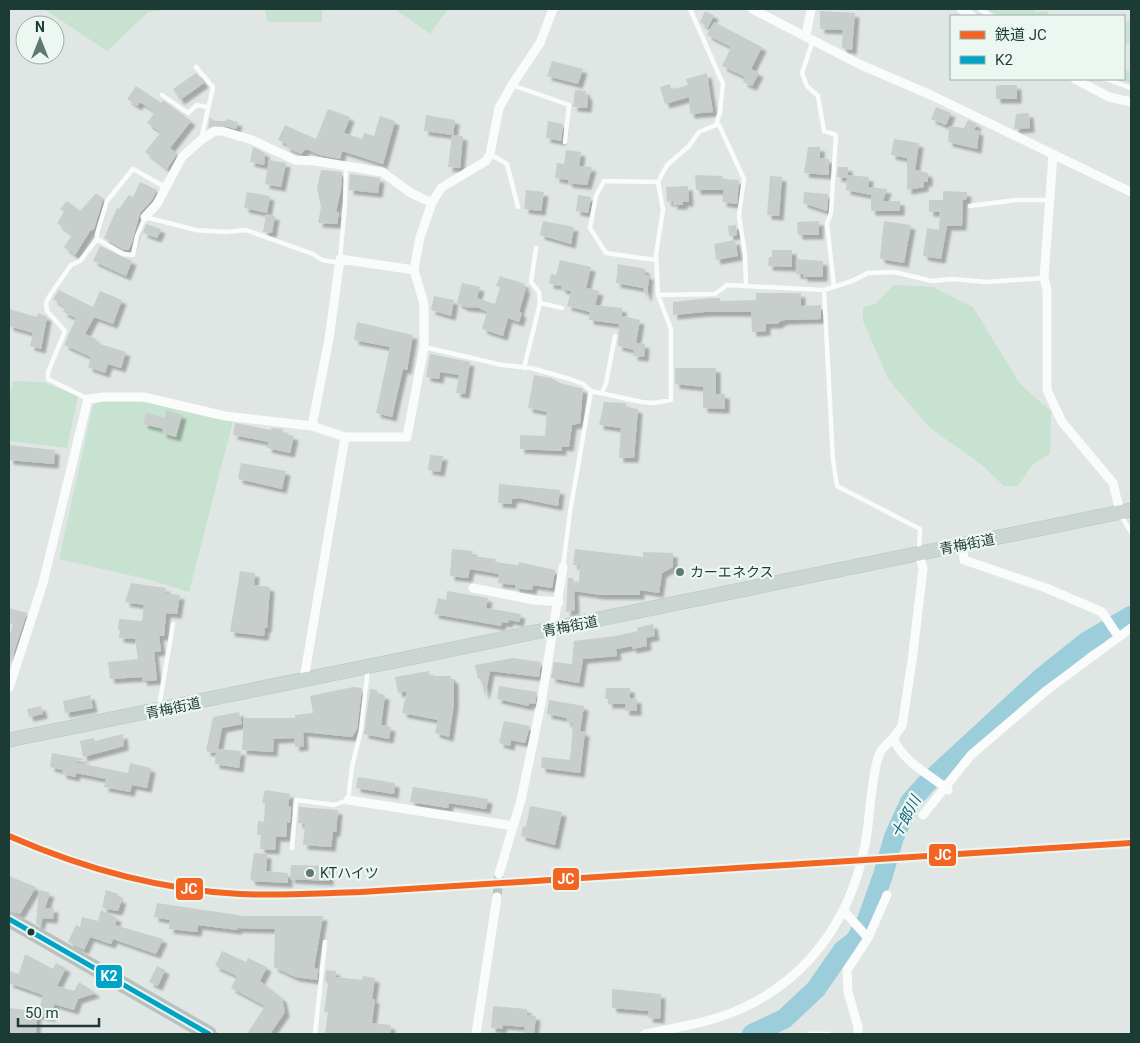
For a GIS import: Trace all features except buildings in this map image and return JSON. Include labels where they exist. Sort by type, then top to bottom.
[{"type":"highway","points":[[9,919],[209,1034]]},
{"type":"main road","name":"青梅街道","points":[[9,740],[158,711],[1125,511]]},
{"type":"street","points":[[9,688],[43,583],[88,399],[144,397],[225,416],[312,426],[345,437],[407,437],[424,347],[424,304],[414,270],[420,237],[432,203],[441,188],[481,165],[490,154],[499,108],[540,43],[553,9]]},
{"type":"street","points":[[752,9],[1131,192]]},
{"type":"street","points":[[810,38],[811,9]]},
{"type":"street","points":[[1076,80],[1109,97],[1131,102]]},
{"type":"street","points":[[146,217],[157,204],[182,157],[201,140],[215,131],[222,130],[252,140],[295,160],[316,161],[382,172],[411,193],[432,203]]},
{"type":"street","points":[[1053,155],[1044,278],[1047,289],[1047,390],[1062,422],[1113,483],[1125,511]]},
{"type":"street","points":[[312,426],[330,339],[340,261],[414,270]]},
{"type":"street","points":[[304,680],[345,437]]},
{"type":"street","points":[[962,546],[964,560],[1046,588],[1102,612],[1118,636]]},
{"type":"street","points":[[645,1034],[721,1016],[747,1006],[774,990],[814,955],[846,913],[863,859],[879,753],[902,726],[923,569],[919,554]]},
{"type":"street","points":[[499,874],[514,826],[541,704],[552,630],[559,602],[563,567]]},
{"type":"street","points":[[473,588],[534,600],[559,602]]},
{"type":"street","points":[[922,815],[971,755],[1048,690],[1131,628]]},
{"type":"street","points":[[893,738],[898,750],[905,758],[944,787]]},
{"type":"street","points":[[348,800],[514,826]]},
{"type":"street","points":[[858,1034],[858,1027],[848,992],[847,970],[868,938],[887,895]]},
{"type":"street","points":[[476,1034],[497,897]]},
{"type":"street","points":[[846,913],[868,938]]},
{"type":"lane","points":[[690,9],[723,84],[720,112],[716,125]]},
{"type":"lane","points":[[810,38],[802,73],[807,86],[818,96],[824,131],[836,135],[831,213],[827,224],[834,286]]},
{"type":"lane","points":[[196,67],[213,88],[207,107],[201,140]]},
{"type":"lane","points":[[1109,80],[1131,88]]},
{"type":"lane","points":[[512,85],[569,105],[565,142]]},
{"type":"lane","points":[[162,95],[188,112],[197,105],[207,107]]},
{"type":"lane","points":[[424,347],[570,378],[583,384],[591,391],[648,403],[671,400],[671,329],[658,295],[656,260],[663,210],[658,182],[667,164],[689,146],[699,132],[716,125]]},
{"type":"lane","points":[[716,125],[719,125],[744,179],[739,216],[745,254],[746,285]]},
{"type":"lane","points":[[490,154],[507,164],[518,207]]},
{"type":"lane","points":[[97,239],[123,254],[133,255],[137,236],[146,217],[196,230],[224,232],[246,230],[313,254],[322,260],[340,261],[346,166]]},
{"type":"lane","points":[[88,399],[48,379],[48,372],[65,331],[47,311],[46,303],[71,264],[80,261],[97,239],[107,201],[132,169],[166,187]]},
{"type":"lane","points":[[656,260],[606,253],[590,228],[596,196],[604,181],[658,182]]},
{"type":"lane","points":[[970,206],[1016,200],[1050,200]]},
{"type":"lane","points":[[524,368],[540,302],[539,292],[531,282],[536,248]]},
{"type":"lane","points":[[658,295],[715,294],[727,285],[824,290],[868,273],[894,272],[932,282],[952,279],[986,282],[1044,278]]},
{"type":"lane","points":[[824,290],[837,486],[920,529],[919,554]]},
{"type":"lane","points":[[540,302],[562,308]]},
{"type":"lane","points":[[602,393],[606,383],[615,336]]},
{"type":"lane","points":[[563,567],[570,512],[591,391]]},
{"type":"lane","points":[[1125,511],[1131,532]]},
{"type":"lane","points":[[158,711],[173,624]]},
{"type":"lane","points":[[292,848],[296,800],[334,805],[348,800],[368,667]]},
{"type":"lane","points":[[315,1034],[325,942]]},
{"type":"lane","points":[[809,1034],[829,1034]]},
{"type":"green space","points":[[44,9],[168,9],[148,12],[107,51],[65,23],[65,15],[53,15]]},
{"type":"green space","points":[[265,9],[322,9],[322,22],[268,22]]},
{"type":"green space","points":[[395,9],[448,9],[430,34]]},
{"type":"green space","points":[[988,9],[1034,9],[1035,12],[1048,11],[1048,15],[997,15]]},
{"type":"green space","points":[[1131,20],[1131,43],[1125,44],[1125,23]]},
{"type":"green space","points":[[1125,71],[1131,71],[1131,83],[1120,80],[1125,80]]},
{"type":"green space","points":[[894,285],[933,287],[973,307],[1020,384],[1051,411],[1050,454],[1033,464],[1018,486],[1004,486],[982,465],[930,428],[888,379],[863,321],[863,307],[875,304]]},
{"type":"green space","points":[[13,381],[43,382],[78,396],[67,448],[9,441],[9,400]]},
{"type":"green space","points":[[103,401],[143,402],[233,421],[189,592],[150,580],[59,559],[93,405]]},
{"type":"waterway","name":"十郎川","points":[[752,1034],[784,1019],[816,989],[843,950],[855,941],[867,920],[894,837],[910,802],[926,784],[1041,678],[1086,642],[1131,616]]},
{"type":"tunnel","points":[[497,897],[499,874]]},
{"type":"rail line","name":"JC","points":[[9,836],[65,858],[122,876],[210,892],[270,895],[361,892],[1131,843]]},
{"type":"transit line","name":"K2","points":[[9,919],[209,1034]]},
{"type":"place","name":"カーエネクス","points":[[680,572]]},
{"type":"place","name":"KTハイツ","points":[[310,873]]}]
